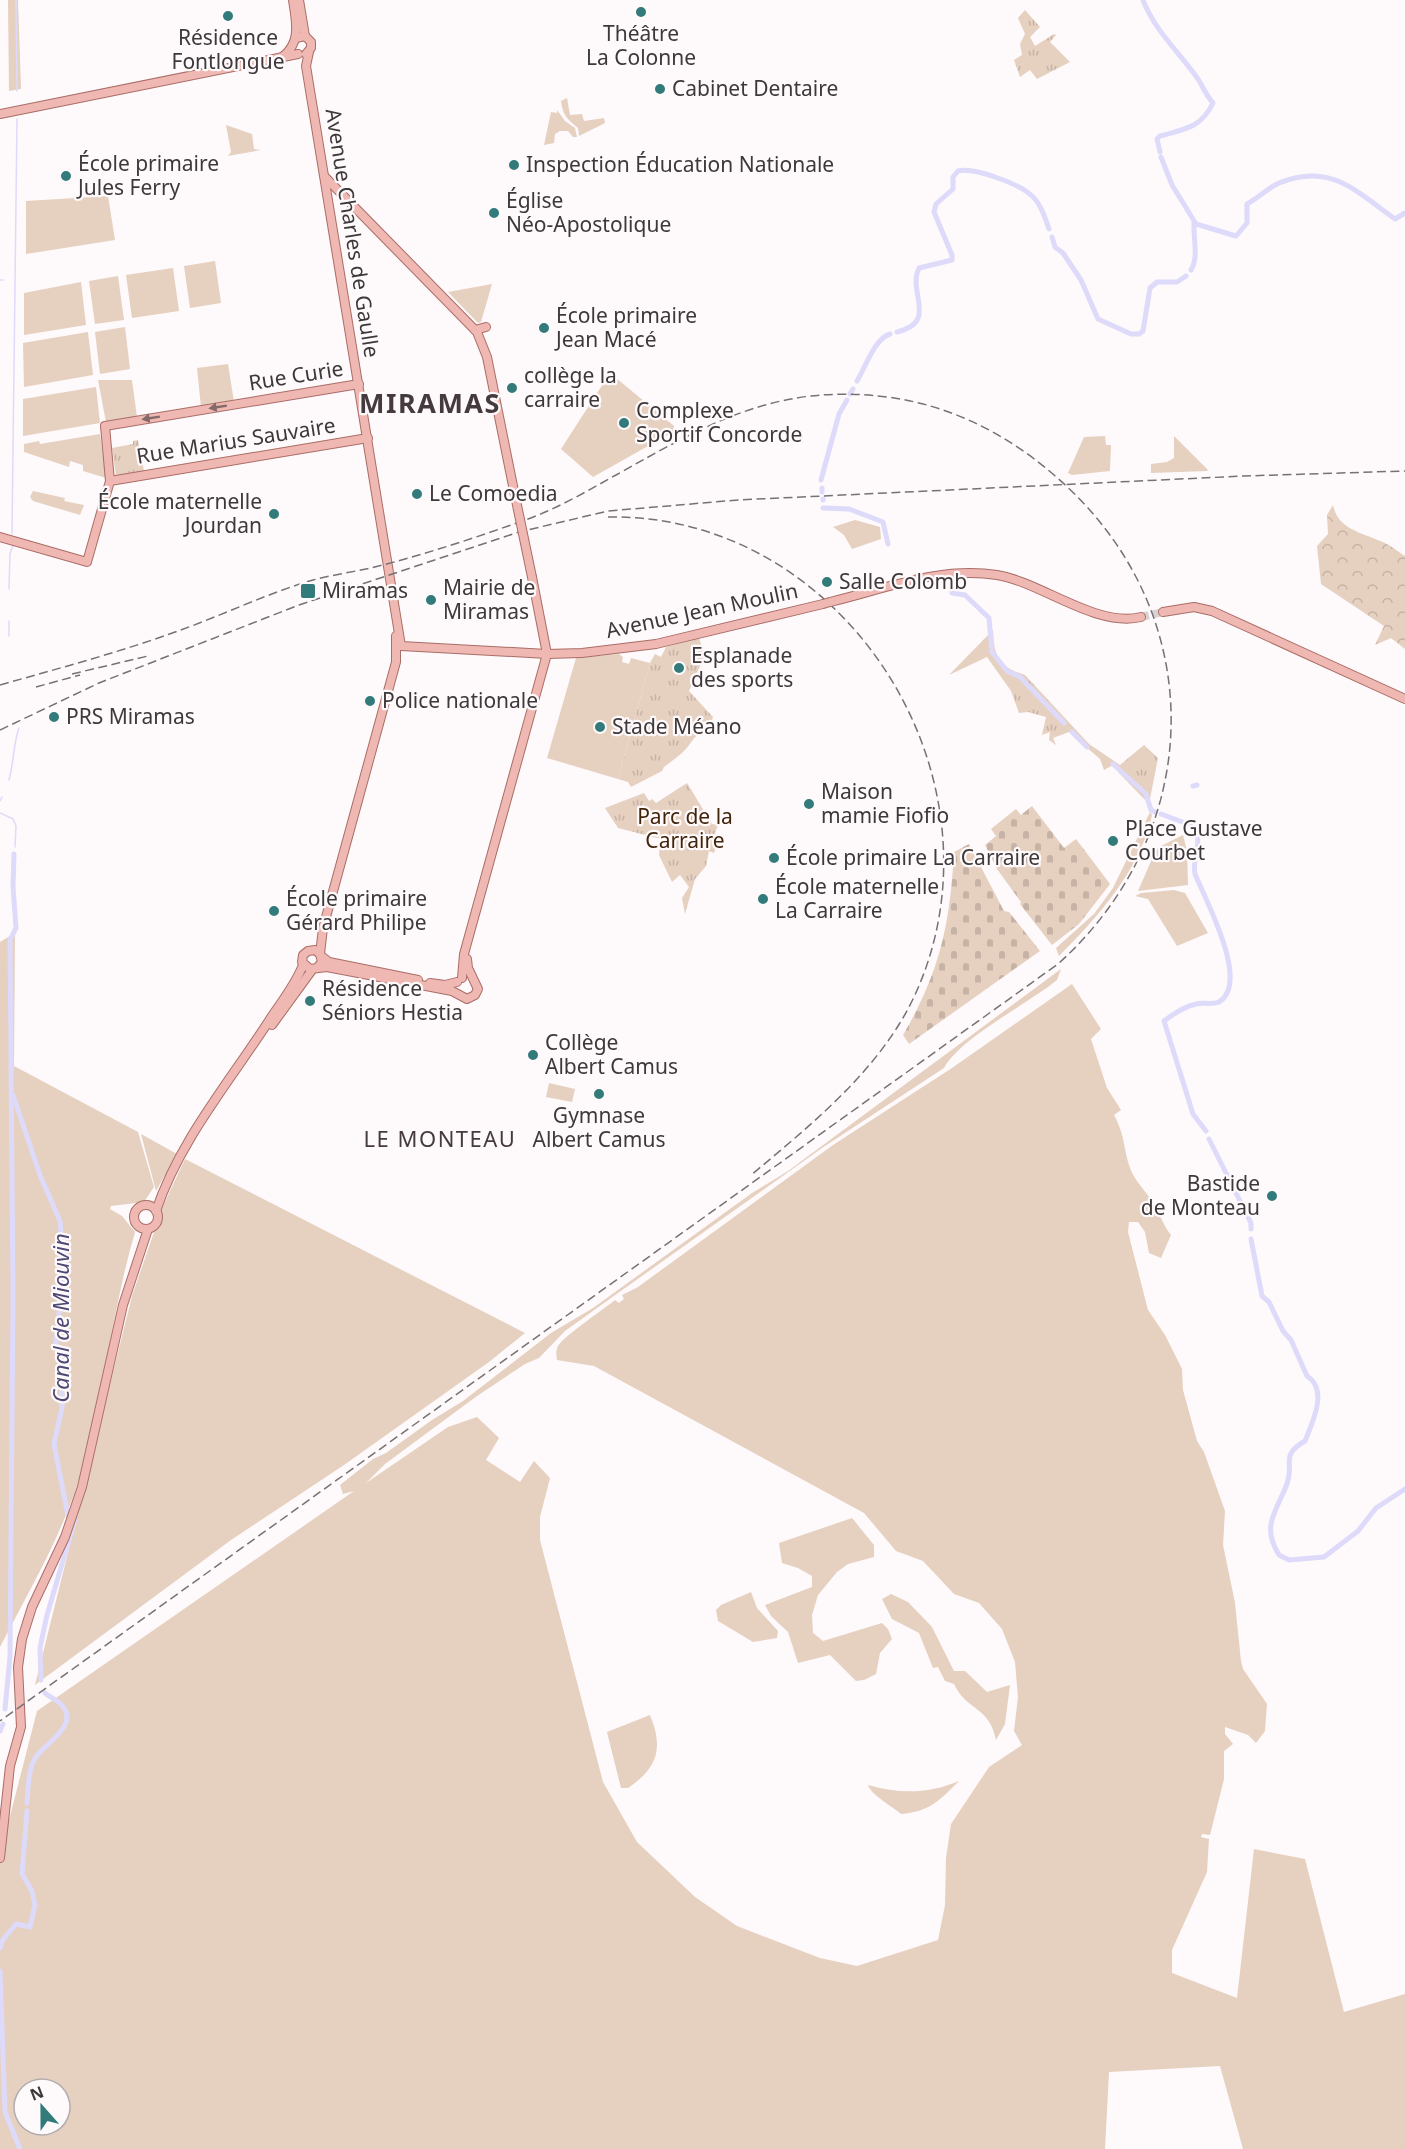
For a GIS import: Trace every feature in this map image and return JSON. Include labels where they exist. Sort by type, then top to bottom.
[{"type":"main road","points":[[293,0],[298,40]]},
{"type":"main road","points":[[281,58],[298,40],[298,0]]},
{"type":"main road","points":[[0,114],[309,52],[311,42],[298,40]]},
{"type":"main road","name":"Avenue Charles de Gaulle","points":[[298,40],[299,54],[306,66],[325,177],[397,620],[400,652]]},
{"type":"main road","name":"Avenue Charles de Gaulle","points":[[306,66],[309,52]]},
{"type":"main road","points":[[325,177],[475,330],[487,357],[547,654],[467,948],[459,995]]},
{"type":"main road","points":[[475,330],[486,327]]},
{"type":"main road","name":"Rue Curie","points":[[110,481],[104,427],[359,384]]},
{"type":"main road","name":"Rue Marius Sauvaire","points":[[110,481],[368,438]]},
{"type":"main road","points":[[2,538],[74,558],[88,558],[110,481]]},
{"type":"main road","name":"Avenue Jean Moulin","points":[[400,652],[422,648],[547,654],[582,653],[656,644],[881,590],[926,576],[967,573],[1010,578],[1104,615],[1121,619],[1141,618]]},
{"type":"main road","points":[[1163,612],[1200,608],[1238,622],[1405,699]]},
{"type":"main road","points":[[260,1037],[315,969],[321,955],[323,928],[400,652]]},
{"type":"main road","points":[[0,1858],[10,1766],[21,1727],[18,1667],[22,1640],[32,1607],[65,1537],[82,1487],[123,1305],[141,1248],[148,1229],[157,1222],[156,1211],[163,1191],[182,1152],[260,1037],[303,965],[303,956],[323,928]]},
{"type":"main road","points":[[303,965],[315,969],[339,969],[459,995],[467,999],[476,995],[478,986],[468,968],[467,948]]},
{"type":"main road","points":[[309,950],[321,955],[329,962],[438,984],[473,978]]},
{"type":"main road","points":[[141,1248],[134,1218],[136,1211],[163,1191]]},
{"type":"main road","points":[[146,1205],[156,1211]]},
{"type":"main road","points":[[137,1225],[148,1229]]},
{"type":"green space","points":[[8,0],[18,0],[21,89],[9,91]]},
{"type":"green space","points":[[1025,10],[1040,27],[1030,37],[1035,46],[1054,34],[1056,35],[1050,42],[1070,62],[1037,79],[1030,70],[1020,77],[1014,60],[1022,55],[1020,44],[1025,34],[1018,18]]},
{"type":"green space","points":[[567,98],[570,115],[582,114],[584,121],[604,118],[605,123],[579,136],[578,128],[568,119],[563,110],[561,101]]},
{"type":"green space","points":[[557,110],[565,121],[575,128],[577,137],[573,137],[568,131],[560,131],[555,134],[554,143],[544,145],[551,112],[557,113]]},
{"type":"green space","points":[[226,125],[252,134],[254,149],[261,150],[228,156],[231,152]]},
{"type":"green space","points":[[108,196],[115,240],[26,254],[26,201]]},
{"type":"green space","points":[[215,261],[221,303],[190,308],[184,266]]},
{"type":"green space","points":[[173,268],[179,311],[132,318],[126,275]]},
{"type":"green space","points":[[118,276],[124,320],[95,324],[89,281]]},
{"type":"green space","points":[[81,282],[86,325],[24,335],[24,293]]},
{"type":"green space","points":[[492,284],[481,322],[478,323],[448,292]]},
{"type":"green space","points":[[125,327],[130,369],[100,374],[95,332]]},
{"type":"green space","points":[[88,332],[93,375],[24,387],[23,343]]},
{"type":"green space","points":[[228,364],[234,402],[201,407],[197,368]]},
{"type":"green space","name":"Complexe Sportif Concorde","points":[[610,373],[674,426],[673,432],[593,477],[561,449]]},
{"type":"green space","points":[[98,380],[132,380],[137,417],[106,422]]},
{"type":"green space","points":[[96,387],[100,423],[23,436],[23,399]]},
{"type":"green space","points":[[100,434],[106,478],[83,471],[83,465],[70,461],[69,467],[24,452],[24,444],[39,441],[40,444]]},
{"type":"green space","points":[[1105,436],[1106,445],[1111,445],[1110,471],[1072,475],[1068,473],[1084,437]]},
{"type":"green space","points":[[1174,436],[1207,471],[1151,473],[1151,464],[1167,462],[1174,458]]},
{"type":"green space","points":[[138,440],[144,471],[116,475],[112,448],[133,444],[133,441]]},
{"type":"green space","points":[[33,491],[84,505],[80,515],[33,501],[30,497]]},
{"type":"green space","points":[[1333,505],[1345,525],[1387,544],[1405,556],[1405,649],[1391,638],[1375,645],[1384,626],[1321,584],[1317,546],[1328,534],[1327,515]]},
{"type":"green space","points":[[855,520],[880,527],[881,539],[852,549],[844,535],[833,527]]},
{"type":"green space","points":[[993,630],[996,654],[1003,664],[1025,675],[1089,744],[1120,765],[1144,745],[1158,758],[1149,804],[1119,773],[1115,764],[1104,770],[1100,759],[1069,732],[1053,738],[1056,745],[1049,740],[1050,732],[1042,735],[1046,717],[1028,712],[1019,713],[1011,691],[987,657],[949,675]]},
{"type":"green space","name":"Parc de la Carraire","points":[[699,638],[705,655],[689,691],[713,717],[711,722],[662,771],[631,787],[628,782],[618,779],[650,663],[655,654],[661,657],[666,647]]},
{"type":"green space","points":[[619,654],[623,657],[622,662],[629,664],[631,658],[650,663],[618,779],[547,758],[576,658]]},
{"type":"green space","name":"Parc de la Carraire","points":[[687,783],[712,824],[718,825],[713,839],[718,841],[714,853],[709,851],[706,866],[695,879],[685,914],[682,898],[689,887],[680,875],[672,882],[659,855],[661,839],[618,828],[605,808],[644,793],[649,801],[652,799],[656,803]]},
{"type":"green space","points":[[1032,806],[1064,848],[1076,839],[1110,884],[1079,924],[1052,945],[1020,904],[1021,902],[997,869],[985,845],[996,836],[991,829],[1016,809],[1021,815]]},
{"type":"green space","points":[[1150,812],[1152,815],[1146,835],[1128,874],[1102,909],[1059,956],[1056,948],[1094,914],[1113,888]]},
{"type":"green space","points":[[1183,835],[1187,851],[1188,885],[1138,891],[1159,847]]},
{"type":"green space","points":[[969,844],[1004,911],[1009,912],[1040,951],[909,1044],[903,1035],[926,990],[941,947],[950,902],[954,852]]},
{"type":"green space","points":[[1174,890],[1185,893],[1208,933],[1177,946],[1148,899],[1135,896],[1141,893]]},
{"type":"green space","points":[[15,933],[14,1066],[138,1132],[154,1187],[144,1202],[111,1206],[110,1209],[122,1216],[135,1232],[127,1260],[85,1460],[58,1533],[0,1647],[0,942]]},
{"type":"green space","points":[[1061,969],[1057,980],[979,1033],[952,1057],[944,1068],[822,1148],[565,1331],[539,1358],[525,1364],[477,1396],[385,1464],[366,1483],[448,1427],[477,1417],[499,1438],[486,1460],[520,1482],[534,1461],[550,1478],[540,1517],[540,1540],[603,1782],[637,1842],[695,1897],[737,1926],[820,1958],[857,1966],[938,1940],[945,1905],[946,1858],[951,1824],[989,1767],[1022,1745],[1014,1731],[1018,1697],[1015,1662],[1002,1629],[979,1603],[954,1594],[923,1561],[896,1551],[864,1513],[594,1366],[557,1360],[557,1351],[558,1346],[576,1329],[615,1300],[619,1303],[624,1299],[622,1295],[638,1287],[833,1145],[952,1068],[1072,984],[1101,1029],[1091,1039],[1107,1088],[1121,1110],[1114,1115],[1122,1135],[1131,1171],[1152,1201],[1171,1235],[1161,1258],[1149,1253],[1145,1232],[1138,1222],[1129,1222],[1128,1232],[1148,1310],[1165,1335],[1182,1369],[1183,1390],[1197,1441],[1204,1452],[1225,1511],[1223,1545],[1235,1603],[1243,1669],[1267,1704],[1265,1731],[1256,1743],[1248,1735],[1225,1727],[1225,1734],[1233,1744],[1224,1751],[1224,1779],[1210,1835],[1202,1834],[1201,1837],[1209,1839],[1207,1872],[1172,1950],[1172,1973],[1237,1998],[1254,1849],[1305,1859],[1344,2012],[1405,1994],[1405,2149],[1243,2149],[1220,2066],[1109,2072],[1105,2149],[0,2149],[0,1855],[37,1711],[354,1491],[343,1494],[340,1485],[373,1459],[386,1453],[463,1401],[551,1333],[593,1308],[752,1193],[788,1171]]},
{"type":"green space","points":[[549,1083],[575,1089],[572,1102],[546,1097]]},
{"type":"green space","points":[[141,1134],[177,1154],[156,1191]]},
{"type":"green space","points":[[185,1159],[525,1333],[489,1362],[344,1465],[231,1540],[35,1685],[132,1296],[163,1206]]},
{"type":"green space","points":[[852,1518],[874,1545],[874,1557],[848,1564],[837,1572],[818,1595],[812,1615],[813,1633],[823,1641],[882,1623],[888,1629],[892,1639],[880,1653],[876,1674],[856,1681],[830,1655],[798,1663],[788,1632],[771,1616],[765,1605],[812,1587],[812,1576],[782,1563],[779,1543]]},
{"type":"green space","points":[[751,1592],[757,1608],[778,1631],[777,1638],[753,1642],[718,1621],[716,1610],[721,1605]]},
{"type":"green space","points":[[891,1594],[908,1602],[932,1627],[954,1671],[965,1671],[987,1692],[1010,1685],[1005,1724],[996,1740],[993,1729],[983,1714],[965,1700],[954,1684],[945,1681],[938,1667],[933,1668],[919,1633],[892,1619],[882,1599]]},
{"type":"green space","points":[[650,1715],[657,1738],[655,1757],[646,1773],[638,1781],[628,1788],[621,1788],[607,1732]]},
{"type":"green space","points":[[959,1781],[927,1808],[901,1814],[877,1796],[868,1785],[891,1790],[914,1791],[936,1788]]},
{"type":"waterway","points":[[16,0],[17,91]]},
{"type":"waterway","points":[[1143,0],[1154,22],[1198,79],[1213,103],[1198,123],[1160,136],[1157,139],[1160,152]]},
{"type":"waterway","points":[[12,534],[17,119]]},
{"type":"waterway","points":[[1161,157],[1172,185],[1196,224],[1236,236],[1247,223],[1247,204],[1275,185],[1297,177],[1328,178],[1355,190],[1395,219],[1405,213]]},
{"type":"waterway","points":[[897,332],[910,327],[919,314],[916,287],[919,268],[952,260],[934,212],[936,204],[953,189],[953,177],[958,171],[985,174],[1026,191],[1038,203],[1049,229]]},
{"type":"waterway","points":[[1191,270],[1195,254],[1194,223]]},
{"type":"waterway","points":[[1052,237],[1055,247],[1063,253],[1081,280],[1098,319],[1131,334],[1139,334],[1143,331],[1150,288],[1157,282],[1177,282],[1186,276]]},
{"type":"waterway","points":[[857,381],[875,347],[890,334]]},
{"type":"waterway","points":[[850,394],[853,389]]},
{"type":"waterway","points":[[821,480],[839,414],[847,400]]},
{"type":"waterway","points":[[823,508],[849,509],[883,522],[888,544]]},
{"type":"waterway","points":[[9,589],[10,554],[13,545]]},
{"type":"waterway","points":[[952,588],[952,593],[965,595],[989,618],[992,652],[1007,671],[1020,677],[1064,723]]},
{"type":"waterway","points":[[9,621],[9,636]]},
{"type":"waterway","points":[[9,780],[19,728]]},
{"type":"waterway","points":[[1072,732],[1087,747]]},
{"type":"waterway","points":[[1113,764],[1146,794],[1151,810],[1155,812]]},
{"type":"waterway","points":[[1193,786],[1197,785]]},
{"type":"waterway","points":[[0,801],[2,797]]},
{"type":"waterway","points":[[0,813],[13,819],[16,826],[15,847]]},
{"type":"waterway","points":[[1161,814],[1185,823]]},
{"type":"waterway","points":[[1191,826],[1198,843],[1195,874],[1223,940],[1230,978],[1228,992],[1219,1002],[1192,1005],[1164,1021],[1193,1114],[1206,1131]]},
{"type":"waterway","points":[[5,1709],[10,1657],[13,1296],[10,940],[16,928],[13,886],[14,854]]},
{"type":"waterway","name":"Canal de Miouvin","points":[[13,1095],[40,1175],[60,1221],[64,1265],[56,1342],[62,1367],[62,1408],[54,1444],[68,1516]]},
{"type":"waterway","points":[[1209,1139],[1251,1223],[1251,1229]]},
{"type":"waterway","points":[[1251,1239],[1262,1296],[1269,1302],[1283,1331],[1291,1340],[1307,1376],[1314,1382],[1318,1398],[1315,1416],[1305,1441],[1297,1446],[1290,1456],[1289,1477],[1272,1519],[1271,1536],[1279,1555],[1289,1560],[1324,1557],[1358,1531],[1376,1508],[1405,1489]]},
{"type":"waterway","name":"Canal de Miouvin","points":[[41,1680],[40,1648],[47,1615],[75,1520]]},
{"type":"waterway","name":"Canal de Miouvin","points":[[27,1803],[33,1762],[60,1732],[67,1717],[65,1709],[45,1693]]},
{"type":"waterway","points":[[0,1731],[3,1724]]},
{"type":"waterway","name":"Canal de Miouvin","points":[[0,1948],[2,1941],[16,1924],[30,1927],[35,1905],[32,1891],[22,1874],[27,1811]]},
{"type":"waterway","name":"Canal de Miouvin","points":[[0,1971],[5,2112],[20,2149]]},
{"type":"tunnel","points":[[1141,617],[1163,612]]},
{"type":"railway","points":[[0,685],[156,639],[296,585],[410,558],[525,520],[549,511],[682,439],[745,411],[811,396],[848,394],[910,401],[955,414],[997,434],[1054,475],[1105,529],[1142,588],[1164,652],[1171,718],[1164,785],[1143,849],[1108,909],[1058,964],[0,1721]]},
{"type":"railway","points":[[0,730],[99,683],[299,605],[519,532],[608,511],[738,500],[1244,476],[1405,471]]},
{"type":"railway","points":[[608,517],[693,527],[769,559],[834,608],[886,671],[922,744],[941,824],[941,906],[918,988],[904,1016],[887,1043],[845,1091],[822,1114],[750,1176]]},
{"type":"railway","points":[[72,674],[148,656]]},
{"type":"railway","points":[[36,687],[80,675]]},
{"type":"place","name":"Théâtre La Colonne","points":[[641,12]]},
{"type":"place","name":"Résidence Fontlongue","points":[[228,16]]},
{"type":"place","name":"Cabinet Dentaire","points":[[660,89]]},
{"type":"place","name":"Inspection Éducation Nationale","points":[[514,165]]},
{"type":"place","name":"École primaire Jules Ferry","points":[[66,176]]},
{"type":"place","name":"Église Néo-Apostolique","points":[[494,213]]},
{"type":"place","name":"École primaire Jean Macé","points":[[544,328]]},
{"type":"place","name":"collège la carraire","points":[[512,388]]},
{"type":"place","name":"Complexe Sportif Concorde","points":[[624,423]]},
{"type":"place","name":"Le Comoedia","points":[[417,494]]},
{"type":"place","name":"École maternelle Jourdan","points":[[274,514]]},
{"type":"place","name":"Salle Colomb","points":[[827,582]]},
{"type":"place","name":"Miramas","points":[[308,591]]},
{"type":"place","name":"Mairie de Miramas","points":[[431,600]]},
{"type":"place","name":"Esplanade des sports","points":[[679,668]]},
{"type":"place","name":"Police nationale","points":[[370,701]]},
{"type":"place","name":"PRS Miramas","points":[[54,717]]},
{"type":"place","name":"Stade Méano","points":[[600,727]]},
{"type":"place","name":"Maison mamie Fiofio","points":[[809,804]]},
{"type":"place","name":"Place Gustave Courbet","points":[[1113,841]]},
{"type":"place","name":"École primaire La Carraire","points":[[774,858]]},
{"type":"place","name":"École maternelle La Carraire","points":[[763,899]]},
{"type":"place","name":"École primaire Gérard Philipe","points":[[274,911]]},
{"type":"place","name":"Résidence Séniors Hestia","points":[[310,1001]]},
{"type":"place","name":"Collège Albert Camus","points":[[533,1055]]},
{"type":"place","name":"Gymnase Albert Camus","points":[[599,1094]]},
{"type":"place","name":"Bastide de Monteau","points":[[1272,1196]]},
{"type":"district","name":"MIRAMAS","points":[[430,404]]},
{"type":"district","name":"LE MONTEAU","points":[[440,1139]]}]
